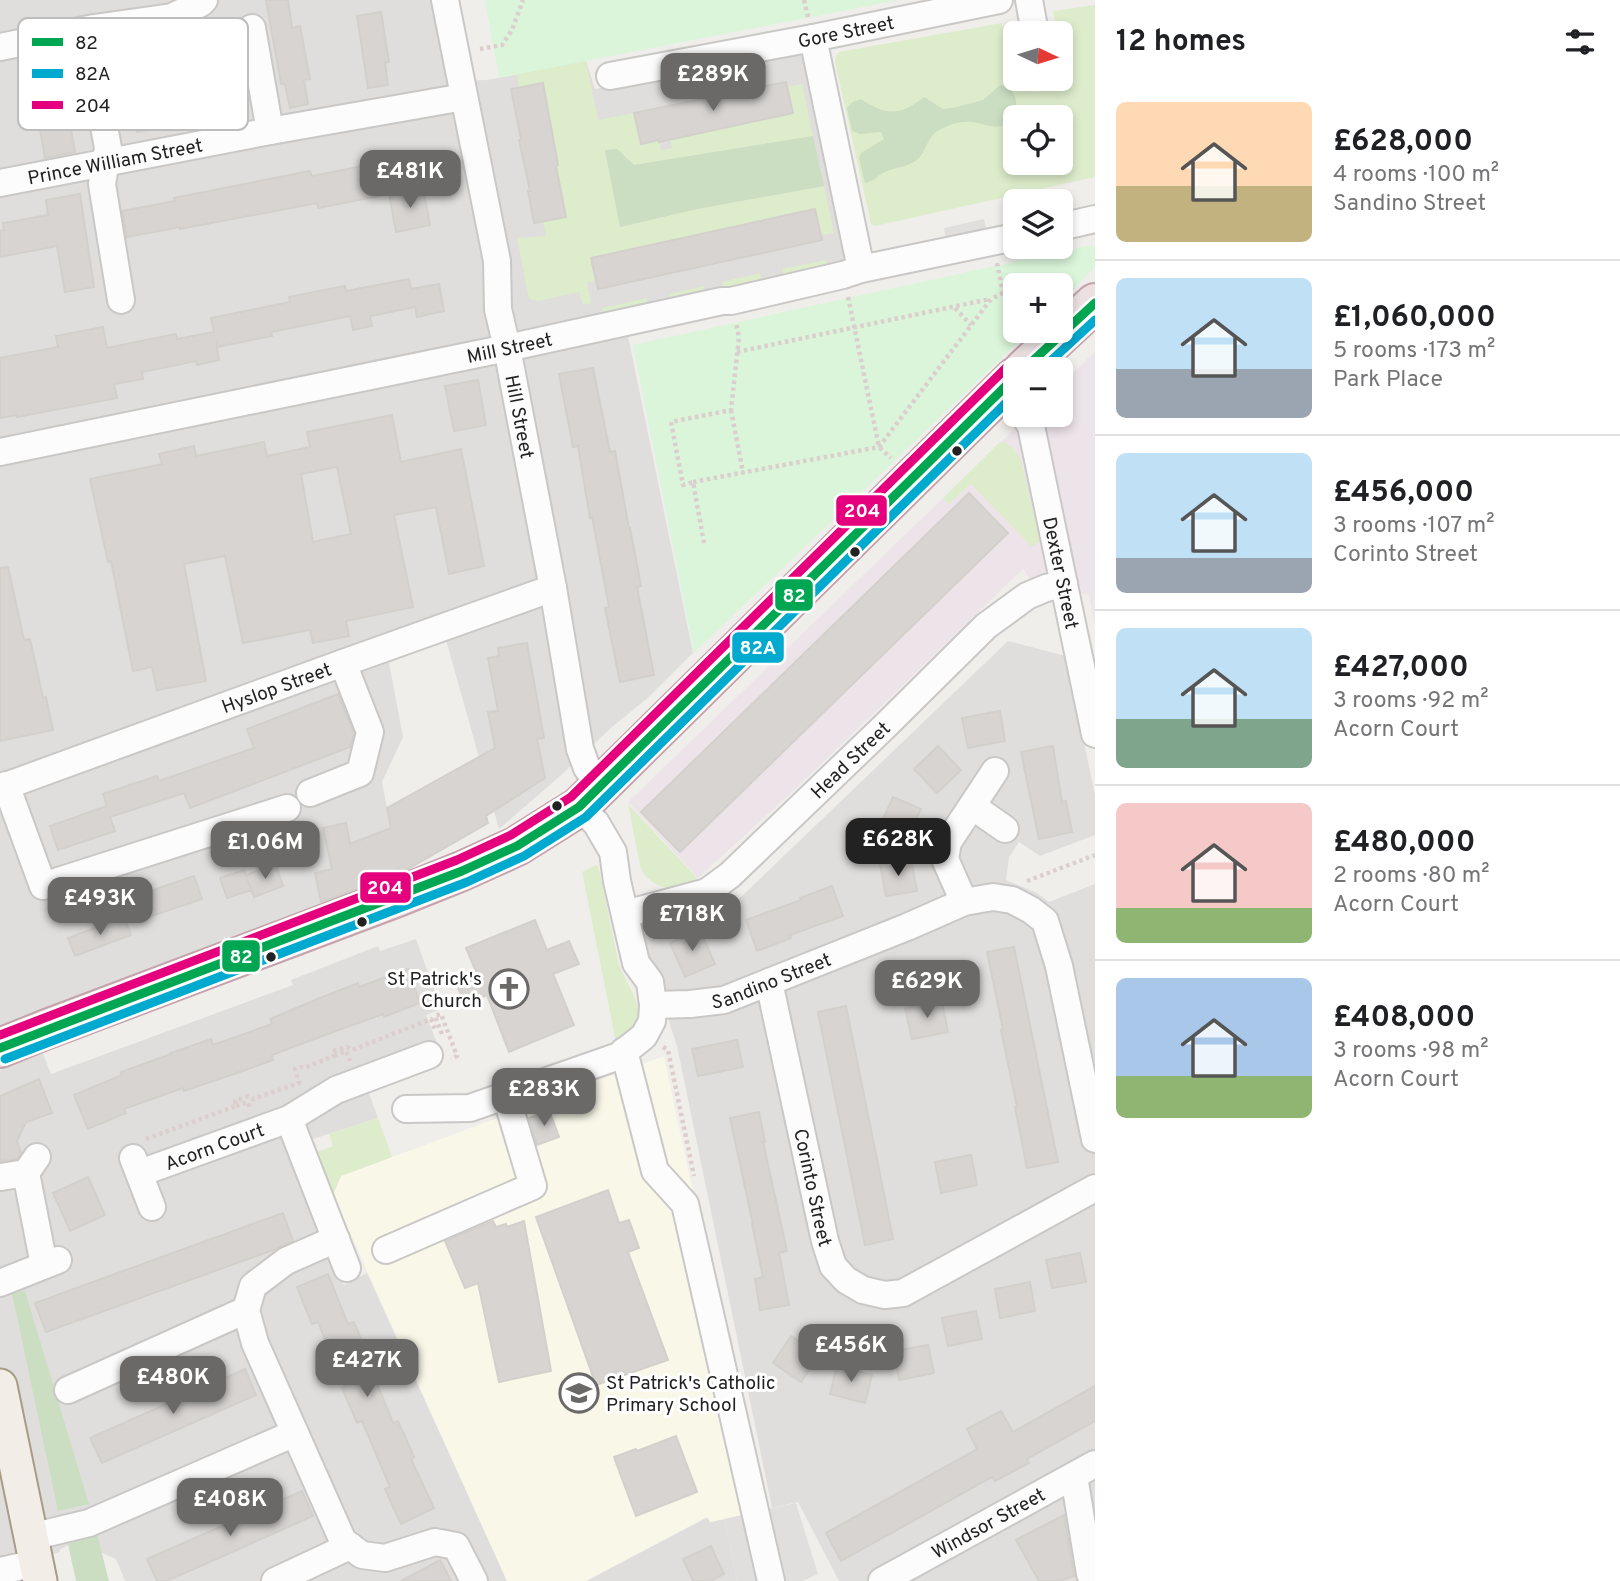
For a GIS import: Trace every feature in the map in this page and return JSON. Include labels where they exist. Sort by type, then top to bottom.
[{"type":"highway","points":[[1046,357],[1095,303]]},
{"type":"highway","points":[[0,1048],[400,896],[517,846],[590,797],[912,478],[1003,401]]},
{"type":"main road","points":[[0,1386],[35,1560]]},
{"type":"street","points":[[165,18],[204,0]]},
{"type":"street","name":"Hill Street","points":[[445,0],[497,261],[498,309],[554,588],[590,797],[596,823],[613,852],[636,963],[650,982],[653,1005]]},
{"type":"street","name":"Gore Street","points":[[611,76],[999,0]]},
{"type":"street","points":[[1029,0],[1033,21]]},
{"type":"street","points":[[253,28],[270,131]]},
{"type":"street","points":[[813,38],[852,272]]},
{"type":"street","points":[[0,47],[18,43]]},
{"type":"street","name":"Prince William Street","points":[[0,183],[464,97]]},
{"type":"street","points":[[105,130],[108,148],[102,184],[121,300]]},
{"type":"street","points":[[1073,224],[1095,219]]},
{"type":"street","name":"Mill Street","points":[[0,452],[731,301],[1003,239]]},
{"type":"street","name":"Dexter Street","points":[[1031,427],[1095,734]]},
{"type":"street","name":"Head Street","points":[[625,914],[707,892],[730,875],[986,626],[1027,596],[1064,584]]},
{"type":"street","name":"Hyslop Street","points":[[3,786],[554,588]]},
{"type":"street","points":[[310,793],[360,773],[370,732],[343,663]]},
{"type":"street","points":[[964,902],[945,859],[948,842],[995,771]]},
{"type":"street","points":[[3,786],[43,886],[287,808]]},
{"type":"street","points":[[972,806],[1005,829]]},
{"type":"street","name":"Sandino Street","points":[[653,1005],[724,1000],[964,902],[993,897],[1012,900]]},
{"type":"street","points":[[1012,900],[1045,921],[1059,966],[1095,1139]]},
{"type":"street","name":"Corinto Street","points":[[769,982],[825,1241],[833,1266],[846,1280],[863,1290],[886,1295],[903,1293],[1095,1188]]},
{"type":"street","points":[[406,1109],[470,1108],[618,1056],[644,1036],[652,1021],[653,1005]]},
{"type":"street","points":[[624,1051],[655,1171],[685,1204],[772,1581]]},
{"type":"street","name":"Acorn Court","points":[[152,1208],[138,1158],[289,1119],[336,1090],[429,1055]]},
{"type":"street","points":[[386,1250],[533,1186],[506,1096]]},
{"type":"street","name":"Acorn Court","points":[[289,1119],[347,1268]]},
{"type":"street","points":[[0,1283],[52,1263],[21,1169]]},
{"type":"street","points":[[336,1239],[286,1261],[253,1286],[246,1310],[255,1343],[343,1541],[362,1555],[385,1558],[435,1542],[456,1546],[474,1581]]},
{"type":"street","points":[[68,1391],[246,1310]]},
{"type":"street","points":[[0,1571],[35,1560],[89,1522],[295,1433]]},
{"type":"street","points":[[1085,1470],[1090,1574]]},
{"type":"street","name":"Windsor Street","points":[[882,1581],[1085,1470]]},
{"type":"street","points":[[275,1581],[350,1546]]},
{"type":"path","points":[[456,52],[502,45],[512,30],[523,0]]},
{"type":"path","points":[[852,272],[855,329],[879,447],[912,478]]},
{"type":"path","points":[[737,352],[955,307],[991,299],[1003,293]]},
{"type":"path","points":[[731,410],[671,422],[683,485],[879,447],[991,299]]},
{"type":"path","points":[[731,301],[739,337],[731,410],[743,473]]},
{"type":"path","points":[[955,307],[971,325]]},
{"type":"path","points":[[693,482],[704,543]]},
{"type":"path","points":[[1012,900],[1021,883],[1095,855]]},
{"type":"path","points":[[334,1056],[333,1051],[347,1047],[352,1049],[431,1019]]},
{"type":"path","points":[[236,1106],[235,1101],[248,1096],[253,1099],[299,1083],[295,1069],[346,1051]]},
{"type":"path","points":[[138,1158],[248,1102]]},
{"type":"shaded area","points":[[0,0],[435,0],[453,81],[487,80],[586,61],[595,89],[798,53],[807,60],[846,256],[836,267],[624,316],[693,653],[649,697],[499,829],[441,622],[385,641],[403,737],[382,782],[402,886],[0,1030]]},
{"type":"shaded area","points":[[984,219],[987,232],[946,240],[944,228]]},
{"type":"shaded area","points":[[1095,351],[1095,625],[1089,595],[1031,580],[1023,569],[790,794],[698,878],[628,802],[1017,427],[1073,427],[1073,373]]},
{"type":"shaded area","points":[[1008,641],[1066,656],[1095,795],[1095,835],[1040,856],[1019,842],[1009,857],[1006,880],[1037,893],[1049,902],[1095,884],[1095,1581],[839,1581],[798,1502],[772,1508],[677,1046],[651,967],[644,934],[713,912],[741,897]]},
{"type":"shaded area","points":[[416,939],[441,1009],[426,1015],[437,1043],[361,1071],[378,1118],[288,1147],[344,1285],[367,1273],[507,1581],[125,1581],[116,1559],[86,1546],[69,1545],[58,1553],[0,1565],[0,1070],[43,1054],[51,1074],[293,985],[291,980],[378,946],[380,951]]},
{"type":"shaded area","name":"St Patrick's Catholic Primary School","points":[[664,1056],[761,1512],[710,1522],[707,1517],[586,1581],[507,1581],[333,1195],[341,1176]]},
{"type":"shaded area","points":[[796,1503],[818,1574],[803,1581],[737,1581],[724,1519]]},
{"type":"shaded area","points":[[708,1517],[710,1522],[724,1519],[737,1581],[586,1581]]},
{"type":"green space","points":[[485,0],[899,0],[499,78]]},
{"type":"green space","points":[[1095,5],[1095,177],[1041,189],[1003,189],[1003,197],[875,226],[871,224],[835,62],[839,52],[1002,23],[1003,91],[1073,91],[1073,21],[1055,21],[1053,11]]},
{"type":"green space","points":[[586,61],[598,120],[634,113],[641,143],[659,140],[661,150],[672,148],[670,138],[793,112],[787,87],[802,84],[813,136],[634,165],[617,149],[605,150],[620,227],[697,209],[824,186],[834,233],[821,235],[815,209],[656,244],[661,265],[642,272],[636,248],[591,258],[596,280],[587,283],[591,303],[583,305],[579,292],[538,301],[529,299],[517,238],[546,236],[543,221],[565,217],[527,119],[549,114],[543,83],[519,87],[517,74]]},
{"type":"green space","points":[[731,72],[735,93],[712,98],[707,77]]},
{"type":"green space","points":[[1000,85],[1003,86],[1003,91],[1012,91],[1016,105],[1003,105],[1003,125],[994,127],[960,122],[941,129],[929,140],[922,154],[914,162],[883,173],[865,183],[859,158],[861,153],[884,139],[881,132],[860,134],[852,131],[847,108],[853,102],[861,99],[878,109],[893,112],[908,108],[924,97],[943,109],[983,100]]},
{"type":"green space","points":[[813,136],[824,186],[697,209],[620,227],[605,150],[617,149],[634,165]]},
{"type":"green space","points":[[1095,246],[1095,267],[1073,289],[1073,273],[1003,273],[1003,343],[1017,343],[694,653],[633,345],[1027,259],[1073,259],[1073,249]]},
{"type":"green space","points":[[826,260],[828,268],[784,277],[782,269]]},
{"type":"green space","points":[[760,273],[762,282],[724,290],[722,282]]},
{"type":"green space","points":[[704,286],[705,294],[670,302],[669,294]]},
{"type":"green space","points":[[647,298],[649,307],[604,316],[602,308]]},
{"type":"green space","points":[[1000,442],[1010,446],[1021,460],[1040,541],[1032,547],[971,484],[949,504],[943,498]]},
{"type":"green space","points":[[628,804],[697,878],[673,888],[661,886],[646,876],[640,865]]},
{"type":"green space","points":[[597,865],[619,965],[634,997],[638,1015],[628,1033],[616,1042],[582,872]]},
{"type":"green space","points":[[378,1118],[392,1157],[341,1176],[333,1195],[317,1152],[333,1146],[329,1134]]},
{"type":"green space","points":[[25,1291],[89,1504],[58,1511],[12,1293]]},
{"type":"green space","points":[[97,1534],[109,1581],[76,1581],[68,1544]]},
{"type":"building","points":[[266,0],[288,0],[292,28],[300,26],[310,79],[304,80],[308,104],[290,108],[285,84],[281,84]]},
{"type":"building","points":[[381,12],[389,62],[385,63],[388,85],[368,88],[357,16]]},
{"type":"building","points":[[786,82],[793,113],[641,144],[634,113]]},
{"type":"building","points":[[543,83],[566,217],[534,223],[511,89]]},
{"type":"building","points":[[40,130],[71,130],[75,152],[45,158]]},
{"type":"building","points":[[383,162],[389,194],[318,208],[317,203],[127,237],[122,211],[310,171],[312,176]]},
{"type":"building","points":[[423,187],[430,225],[396,232],[389,194]]},
{"type":"building","points":[[80,194],[94,287],[65,292],[57,246],[0,257],[0,231],[4,230],[3,223],[48,215],[46,200]]},
{"type":"building","points":[[815,209],[822,240],[598,289],[591,258]]},
{"type":"building","points":[[409,279],[411,289],[439,284],[444,311],[417,317],[415,307],[370,316],[372,326],[353,330],[350,316],[271,332],[272,336],[217,347],[216,342],[219,360],[197,365],[196,361],[142,372],[143,379],[114,384],[117,398],[0,418],[0,358],[58,347],[56,336],[103,327],[107,348],[176,334],[177,339],[214,332],[211,318],[290,302],[289,297],[345,286],[346,291]]},
{"type":"building","points":[[593,368],[610,452],[615,451],[641,586],[637,587],[654,675],[620,682],[605,608],[609,607],[578,446],[573,447],[559,374]]},
{"type":"building","points":[[478,380],[486,425],[454,431],[445,386]]},
{"type":"building","points":[[392,415],[401,462],[461,449],[484,566],[449,574],[436,507],[394,515],[413,607],[346,621],[349,636],[313,643],[310,630],[243,643],[225,556],[184,564],[206,681],[157,690],[152,667],[133,671],[111,561],[108,562],[90,479],[162,464],[159,454],[194,446],[196,456],[264,442],[267,456],[310,447],[307,432]],"holes":[[[337,467],[351,534],[313,542],[301,474]]]},
{"type":"building","points":[[969,493],[1008,533],[680,852],[641,812]]},
{"type":"building","points":[[8,567],[24,640],[30,639],[53,730],[0,741],[0,568]]},
{"type":"building","points":[[527,643],[544,738],[537,739],[545,778],[486,816],[488,823],[406,870],[399,873],[398,869],[360,888],[321,902],[315,873],[332,869],[323,828],[346,823],[350,844],[391,828],[387,808],[495,748],[488,712],[498,711],[488,658],[499,656],[498,648]]},
{"type":"building","points":[[338,694],[354,733],[350,747],[190,808],[184,793],[110,817],[115,831],[58,850],[50,826],[107,806],[103,794],[157,776],[159,781],[254,748],[247,729]]},
{"type":"building","points":[[1000,711],[1005,741],[968,748],[962,718]]},
{"type":"building","points":[[938,746],[961,770],[937,793],[914,769]]},
{"type":"building","points":[[1053,746],[1062,802],[1066,801],[1072,832],[1039,839],[1021,752]]},
{"type":"building","points":[[893,797],[921,809],[907,839],[880,826]]},
{"type":"building","points":[[911,859],[917,891],[886,896],[880,864]]},
{"type":"building","points":[[276,865],[283,886],[254,897],[246,875]]},
{"type":"building","points":[[244,870],[251,890],[227,898],[220,878]]},
{"type":"building","points":[[194,876],[202,899],[146,918],[138,895]]},
{"type":"building","points":[[832,886],[843,916],[790,935],[791,938],[757,951],[746,920]]},
{"type":"building","points":[[124,917],[131,935],[75,956],[68,938]]},
{"type":"building","name":"St Patrick's Church","points":[[535,920],[547,950],[569,941],[579,964],[553,974],[574,1025],[509,1052],[487,995],[465,1004],[456,983],[477,974],[466,948]]},
{"type":"building","points":[[700,930],[715,964],[685,977],[670,943]]},
{"type":"building","points":[[1014,947],[1058,1162],[1027,1168],[987,952]]},
{"type":"building","points":[[408,969],[420,1003],[272,1055],[273,1060],[234,1074],[184,1091],[183,1088],[124,1109],[126,1113],[88,1129],[74,1095],[122,1075],[121,1072],[171,1053],[211,1039],[213,1045],[272,1024],[270,1019],[358,983],[359,987]]},
{"type":"building","points":[[942,1001],[948,1032],[912,1039],[905,1008]]},
{"type":"building","points":[[846,1006],[893,1239],[865,1245],[818,1012]]},
{"type":"building","points":[[737,1040],[743,1067],[698,1076],[692,1049]]},
{"type":"building","points":[[39,1079],[52,1113],[26,1122],[17,1141],[21,1153],[17,1159],[0,1161],[0,1096]]},
{"type":"building","points":[[549,1110],[559,1137],[537,1145],[529,1118]]},
{"type":"building","points":[[759,1112],[787,1251],[779,1253],[789,1305],[760,1310],[755,1279],[763,1277],[730,1118]]},
{"type":"building","points":[[971,1155],[977,1185],[941,1193],[935,1162]]},
{"type":"building","points":[[88,1177],[105,1215],[70,1231],[53,1193]]},
{"type":"building","points":[[608,1190],[619,1223],[629,1220],[639,1248],[628,1252],[668,1360],[596,1385],[536,1217]]},
{"type":"building","points":[[283,1213],[293,1241],[46,1332],[35,1303]]},
{"type":"building","points":[[493,1221],[496,1227],[506,1224],[507,1227],[524,1221],[551,1371],[499,1382],[478,1283],[465,1288],[445,1241]]},
{"type":"building","points":[[1080,1253],[1086,1282],[1052,1288],[1046,1260]]},
{"type":"building","points":[[328,1274],[348,1324],[354,1322],[393,1423],[398,1421],[414,1457],[411,1459],[434,1508],[401,1524],[385,1489],[390,1487],[362,1421],[357,1423],[318,1322],[312,1324],[297,1287]]},
{"type":"building","points":[[1030,1282],[1035,1311],[1000,1318],[995,1289]]},
{"type":"building","points":[[976,1311],[982,1339],[948,1346],[942,1318]]},
{"type":"building","points":[[791,1336],[819,1355],[801,1382],[773,1363]]},
{"type":"building","points":[[928,1345],[934,1373],[899,1380],[894,1351]]},
{"type":"building","points":[[837,1366],[872,1375],[865,1403],[830,1394]]},
{"type":"building","points":[[245,1369],[256,1395],[102,1463],[90,1438]]},
{"type":"building","points":[[1095,1386],[1095,1421],[1027,1459],[1029,1463],[995,1481],[992,1477],[841,1561],[826,1533],[977,1449],[967,1429],[1001,1411],[1013,1432]]},
{"type":"building","points":[[676,1436],[697,1492],[636,1516],[614,1457]]},
{"type":"building","points":[[302,1491],[313,1516],[167,1581],[157,1581],[147,1559]]},
{"type":"building","points":[[1064,1515],[1074,1576],[1060,1581],[1039,1581],[1016,1540]]},
{"type":"building","points":[[711,1546],[724,1574],[710,1581],[693,1581],[683,1559]]},
{"type":"building","points":[[440,1560],[451,1581],[401,1581]]},
{"type":"transit line","name":"82","points":[[1037,357],[1095,303]]},
{"type":"transit line","name":"82A","points":[[1055,357],[1095,320]]},
{"type":"transit line","name":"204","points":[[0,1035],[457,860],[511,835],[571,797],[1003,371]]},
{"type":"transit line","name":"82","points":[[0,1048],[462,871],[517,846],[579,807],[1003,389]]},
{"type":"transit line","name":"82A","points":[[5,1059],[467,882],[524,856],[586,817],[1003,406]]},
{"type":"place","name":"St Patrick's Church","points":[[509,989]]},
{"type":"place","name":"St Patrick's Catholic Primary School","points":[[579,1393]]}]
